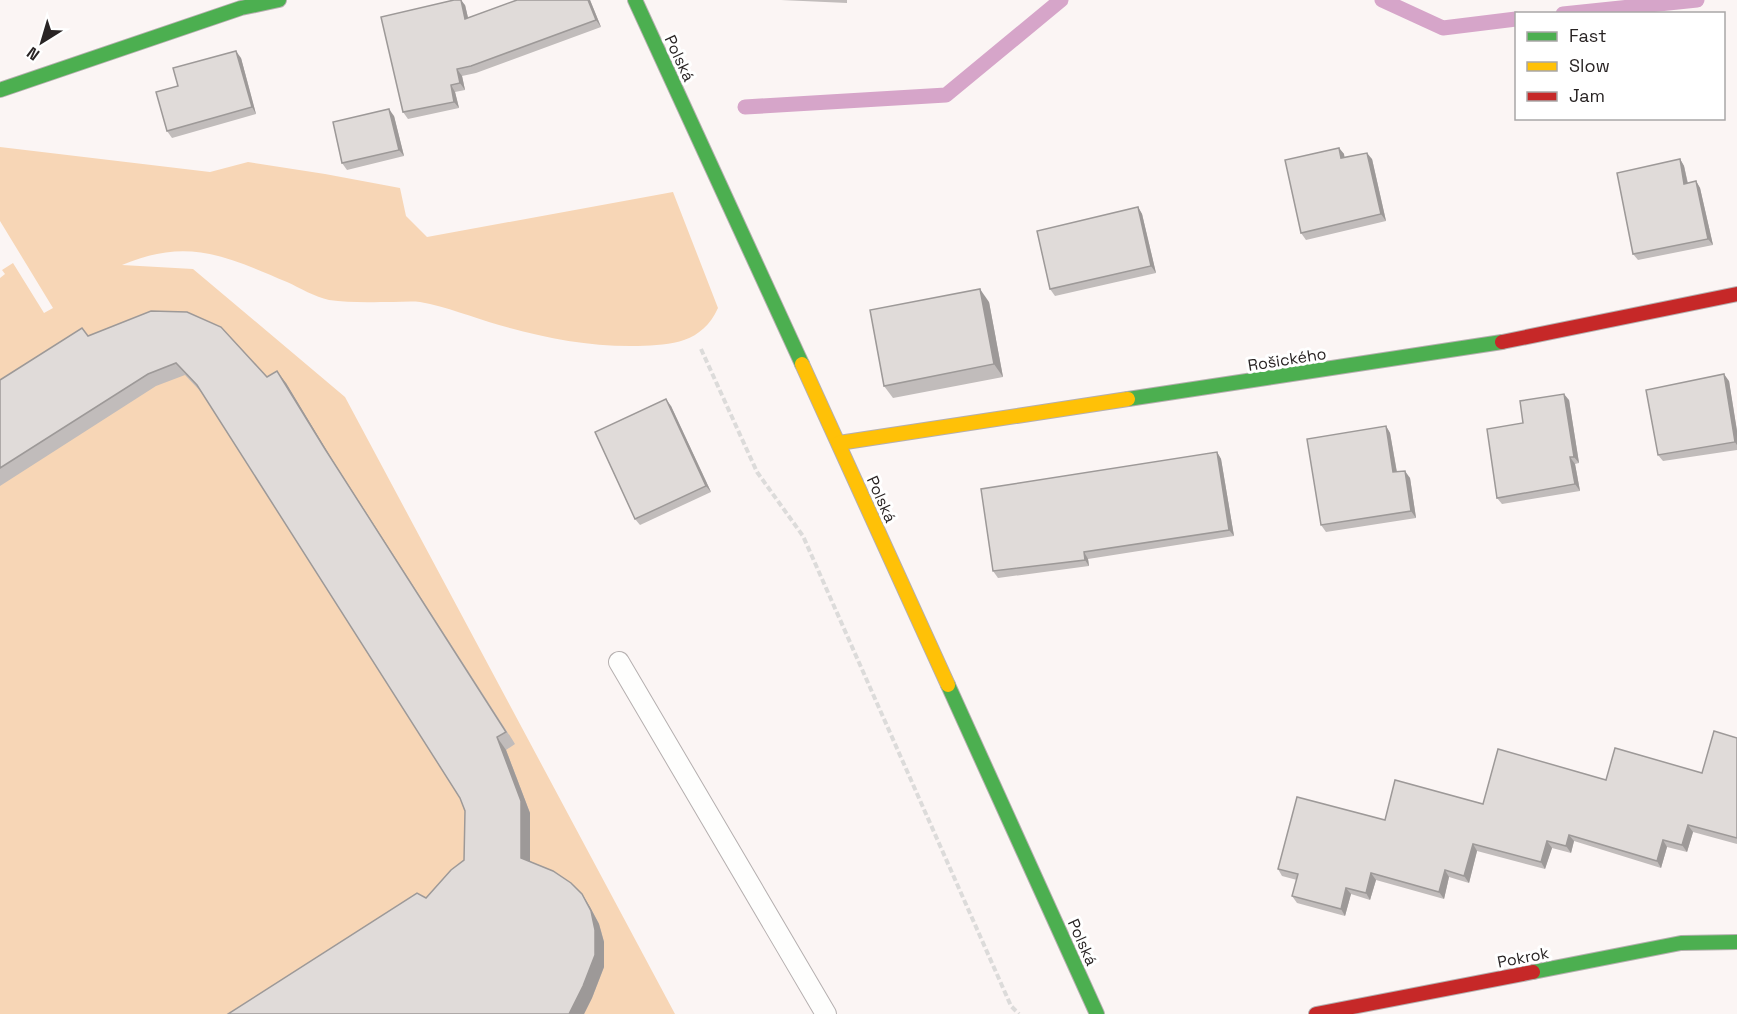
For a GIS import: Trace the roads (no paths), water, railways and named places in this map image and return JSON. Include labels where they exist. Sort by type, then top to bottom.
[{"type":"street","points":[[0,90],[241,8],[279,0]]},
{"type":"street","name":"Polská","points":[[635,0],[839,443],[1097,1014]]},
{"type":"street","name":"Rošického","points":[[839,443],[1498,344],[1737,294]]},
{"type":"street","name":"Pokrok","points":[[1316,1014],[1681,943],[1737,942]]},
{"type":"lane","points":[[618,662],[826,1014]]},
{"type":"waterway","points":[[745,107],[946,95],[1061,0]]},
{"type":"waterway","points":[[1382,0],[1443,28],[1515,19]]},
{"type":"waterway","points":[[1582,12],[1697,0]]}]
